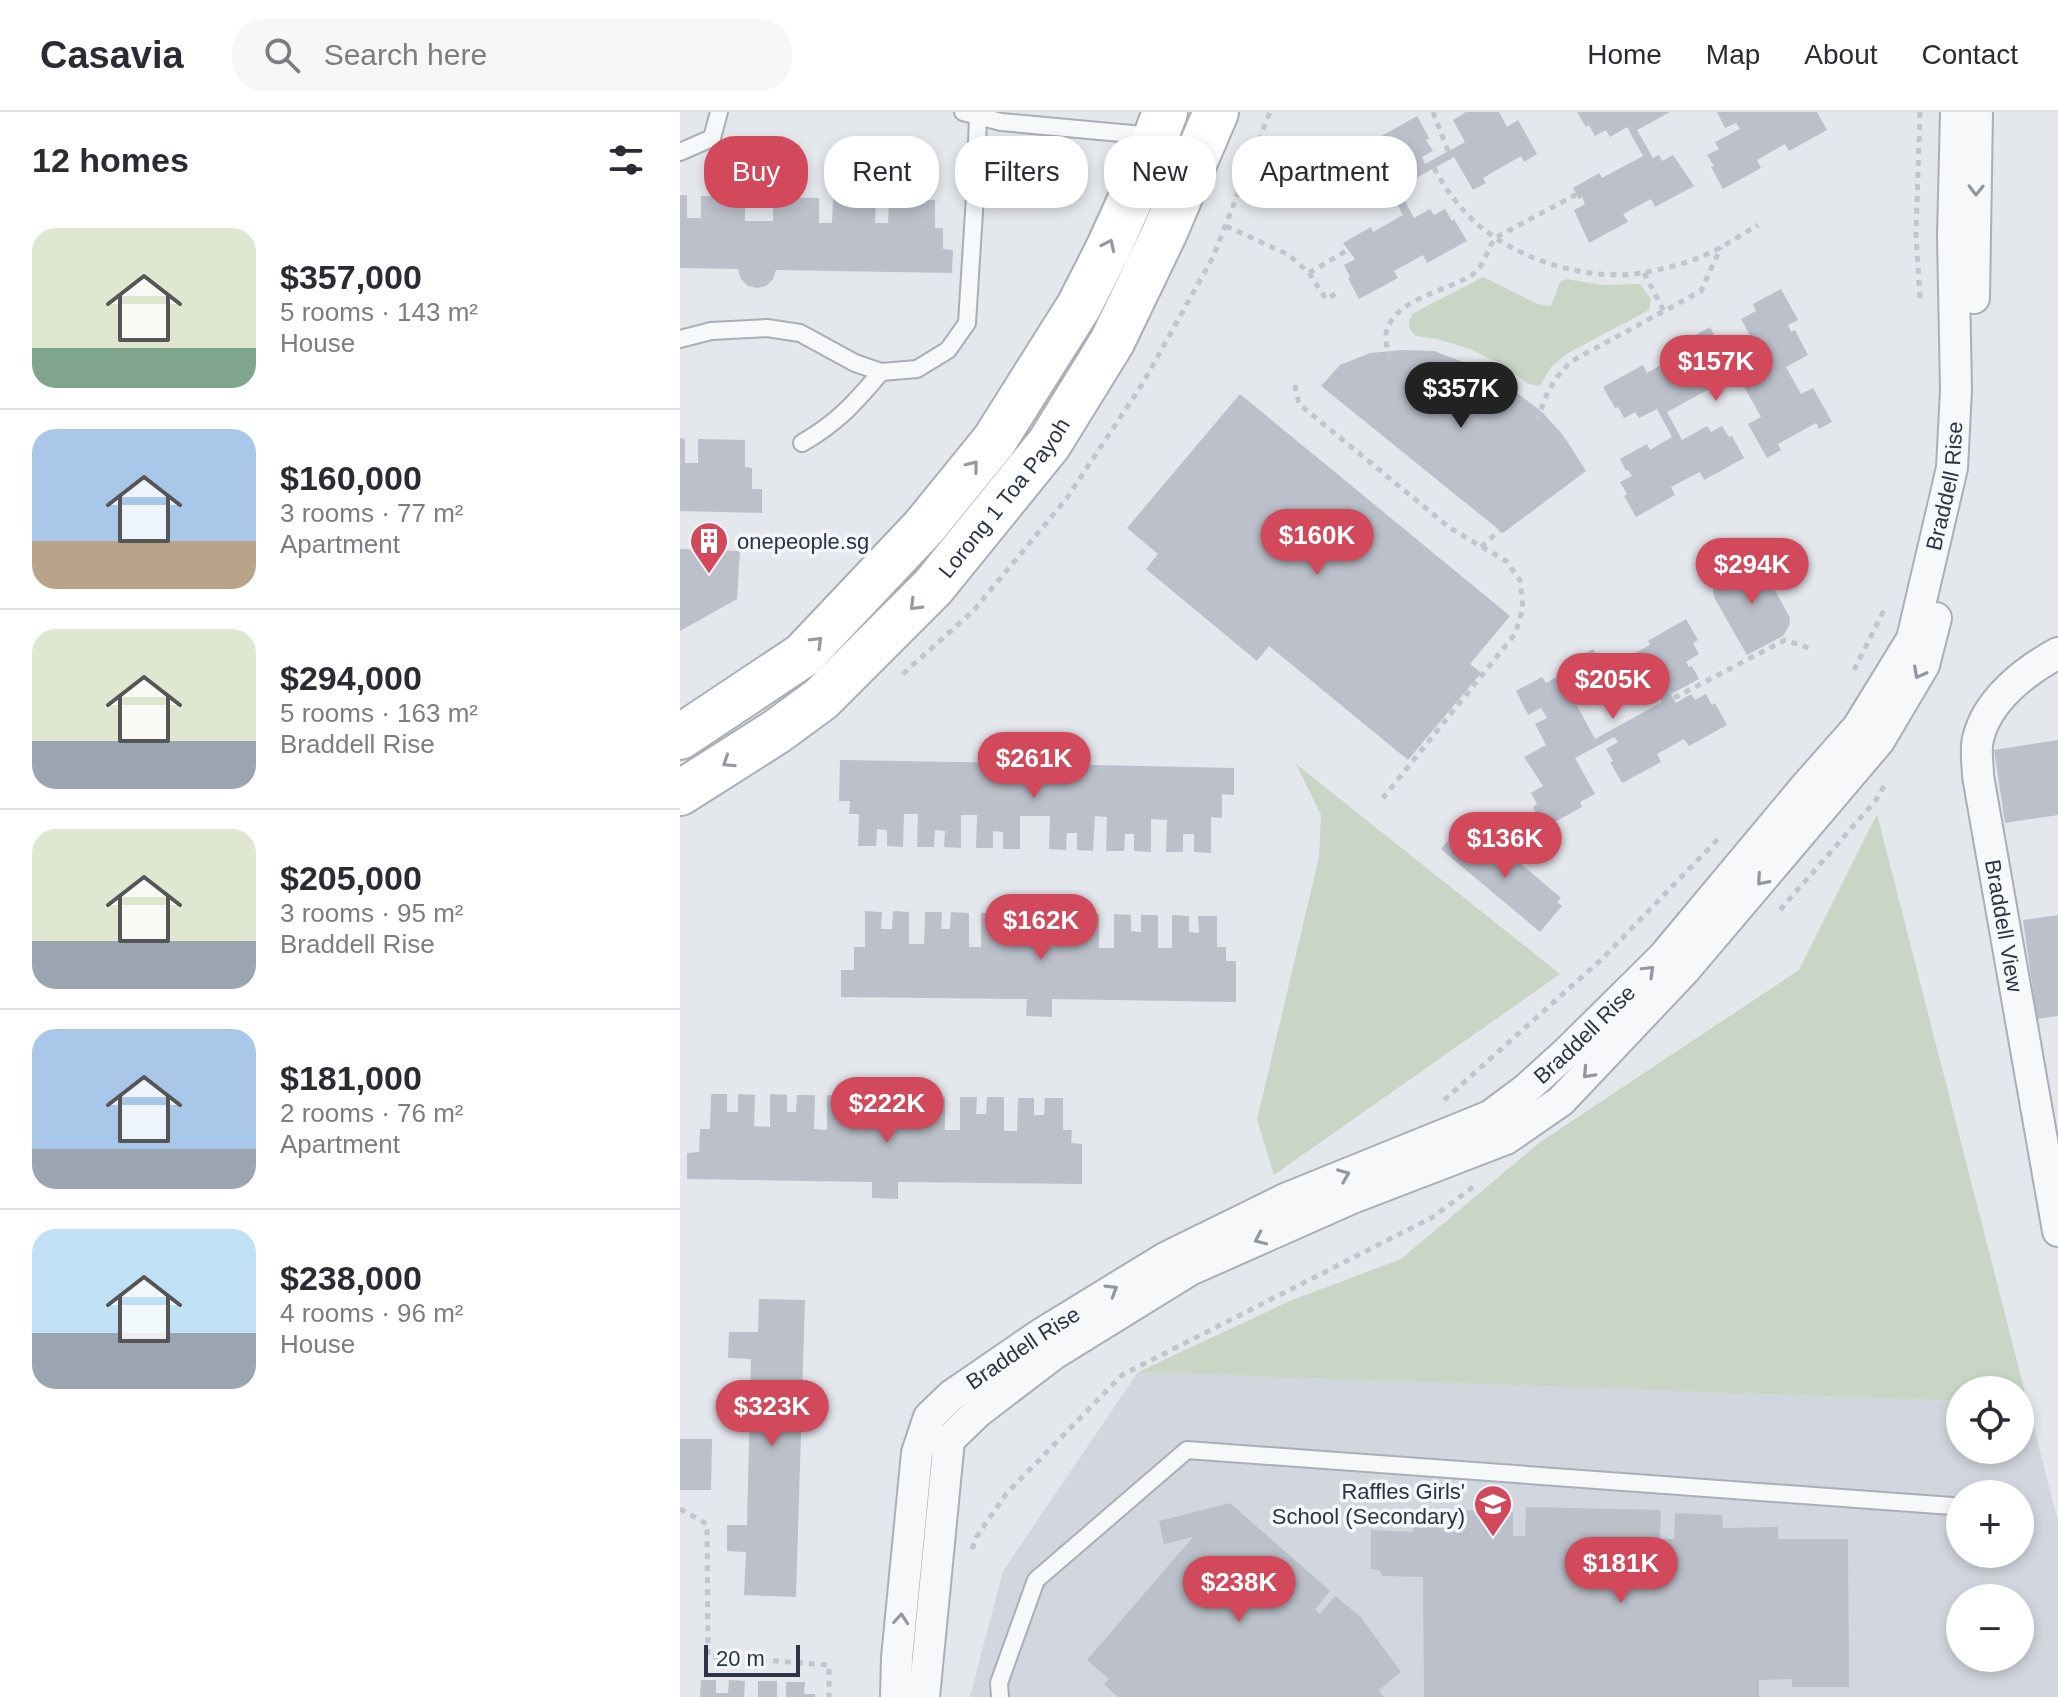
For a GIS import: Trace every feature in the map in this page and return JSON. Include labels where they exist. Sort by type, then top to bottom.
[{"type":"main road","name":"Lorong 1 Toa Payoh","points":[[680,793],[776,732],[821,699],[933,587],[1049,444],[1112,342],[1164,234],[1216,112]]},
{"type":"main road","name":"Lorong 1 Toa Payoh","points":[[680,737],[803,655],[924,527],[994,441],[1079,306],[1142,174],[1160,124]]},
{"type":"street","name":"Braddell Rise","points":[[924,1697],[949,1440],[978,1412],[1054,1354],[1190,1270],[1350,1199],[1506,1139],[1561,1101],[1684,971],[1879,741],[1924,665],[1952,516],[1956,390],[1953,237],[1956,112]]},
{"type":"street","name":"Braddell Rise","points":[[896,1697],[917,1453],[929,1417],[952,1395],[1041,1334],[1165,1258],[1285,1199],[1490,1116],[1525,1090],[1568,1051],[1663,957],[1858,727],[1912,639],[1971,465],[1977,112]]},
{"type":"street","name":"Braddell View","points":[[2058,653],[2007,689],[1985,719],[1977,741],[1978,776],[2058,1231]]},
{"type":"lane","points":[[680,152],[712,138],[719,112]]},
{"type":"lane","points":[[680,339],[711,331],[767,328],[800,333],[855,363],[881,372],[917,369],[948,350],[967,323],[975,196],[971,114],[1001,122],[1160,124]]},
{"type":"lane","points":[[802,443],[855,404],[881,372]]},
{"type":"lane","points":[[1000,1697],[999,1683],[1036,1580],[1187,1450],[1946,1506]]},
{"type":"path","points":[[1433,112],[1448,151]]},
{"type":"path","points":[[1920,112],[1916,234],[1921,312]]},
{"type":"path","points":[[1434,168],[1466,214],[1495,238],[1536,259],[1577,272],[1616,275],[1644,273],[1703,256],[1758,225]]},
{"type":"path","points":[[1390,359],[1385,336],[1403,307],[1474,274],[1495,238],[1577,194]]},
{"type":"path","points":[[1226,226],[1289,255],[1309,273],[1326,299],[1337,293]]},
{"type":"path","points":[[1537,421],[1548,391],[1570,362],[1701,291],[1722,246]]},
{"type":"path","points":[[1309,273],[1348,250]]},
{"type":"path","points":[[1644,273],[1664,311]]},
{"type":"path","points":[[1295,385],[1299,404],[1450,528],[1506,561],[1520,580],[1523,608],[1515,634],[1383,798]]},
{"type":"path","points":[[1481,547],[1500,530]]},
{"type":"path","points":[[1852,672],[1887,603]]},
{"type":"path","points":[[1674,698],[1785,640],[1809,648]]},
{"type":"path","points":[[1777,913],[1876,800],[1890,775]]},
{"type":"path","points":[[1440,1104],[1602,959],[1725,831]]},
{"type":"path","points":[[971,1550],[1006,1494],[1122,1375],[1433,1217],[1482,1180]]},
{"type":"path","points":[[680,1509],[707,1524],[708,1656],[829,1665],[829,1697]]},
{"type":"shaded area","name":"Raffles Girls' School (Secondary)","points":[[1138,1372],[1946,1401],[1946,1464],[2034,1464],[2034,1428],[2058,1522],[2058,1697],[970,1697],[1003,1571]]},
{"type":"green space","points":[[1483,277],[1537,304],[1551,306],[1560,282],[1566,279],[1602,285],[1640,284],[1651,299],[1649,310],[1568,353],[1551,367],[1540,386],[1528,384],[1504,365],[1470,349],[1416,336],[1410,330],[1412,314]]},
{"type":"green space","points":[[1296,764],[1560,974],[1274,1175],[1257,1120],[1319,857],[1321,815]]},
{"type":"green space","points":[[1877,814],[2021,1376],[1946,1376],[1946,1401],[1138,1372],[1290,1301],[1401,1259],[1539,1143],[1799,970]]},
{"type":"building","points":[[1466,112],[1499,112],[1507,127],[1518,120],[1537,154],[1524,162],[1521,156],[1483,178],[1486,183],[1473,190],[1454,157],[1417,177],[1417,136],[1382,136],[1417,116],[1433,151],[1422,157],[1425,164],[1465,142],[1453,120]]},
{"type":"building","points":[[1577,112],[1670,112],[1637,130],[1653,158],[1659,155],[1662,161],[1673,155],[1694,186],[1655,207],[1651,199],[1623,214],[1628,222],[1589,243],[1574,210],[1585,204],[1573,188],[1599,173],[1602,178],[1643,156],[1627,127],[1610,137],[1606,130],[1595,136]]},
{"type":"building","points":[[1717,112],[1817,112],[1827,130],[1789,151],[1785,144],[1757,160],[1761,168],[1723,189],[1707,155],[1719,149],[1715,142],[1740,129],[1736,123],[1725,128]]},
{"type":"building","points":[[680,195],[687,195],[687,218],[701,218],[701,196],[704,196],[704,208],[745,208],[745,221],[773,221],[773,208],[808,208],[808,198],[819,198],[819,223],[832,223],[833,208],[876,208],[875,223],[888,223],[889,208],[935,208],[935,228],[943,228],[943,249],[953,250],[952,273],[776,270],[766,286],[757,288],[748,286],[741,279],[738,269],[680,268]]},
{"type":"building","points":[[1399,208],[1409,208],[1414,218],[1430,209],[1434,215],[1445,209],[1467,241],[1427,263],[1423,255],[1394,271],[1398,278],[1359,299],[1344,265],[1355,259],[1343,243],[1371,227],[1373,232],[1403,215]]},
{"type":"building","points":[[1781,289],[1798,320],[1788,325],[1791,332],[1795,330],[1808,355],[1786,367],[1801,394],[1813,388],[1832,422],[1819,429],[1816,423],[1778,444],[1781,450],[1767,458],[1748,424],[1761,417],[1737,374],[1667,412],[1682,440],[1707,426],[1711,432],[1722,426],[1729,437],[1732,436],[1744,458],[1704,480],[1700,472],[1671,487],[1675,495],[1636,517],[1620,482],[1632,476],[1620,459],[1647,444],[1650,450],[1672,437],[1657,409],[1639,418],[1635,412],[1624,418],[1603,387],[1643,365],[1647,373],[1675,357],[1671,349],[1710,327],[1727,362],[1715,368],[1718,374],[1759,352],[1741,319],[1756,311],[1753,304]]},
{"type":"building","points":[[1434,351],[1500,380],[1542,412],[1563,435],[1586,471],[1503,533],[1321,386],[1340,365],[1370,353]]},
{"type":"building","points":[[1240,394],[1510,616],[1470,664],[1481,673],[1408,760],[1269,646],[1257,661],[1146,569],[1158,554],[1127,528]]},
{"type":"building","points":[[680,438],[685,439],[685,463],[698,463],[698,439],[745,440],[745,467],[752,468],[752,489],[762,489],[762,513],[680,511]]},
{"type":"building","name":"onepeople.sg","points":[[680,549],[740,551],[737,599],[680,631]]},
{"type":"building","points":[[1756,556],[1790,618],[1783,636],[1747,655],[1713,591],[1720,578]]},
{"type":"building","points":[[1686,619],[1698,640],[1693,643],[1699,654],[1686,662],[1699,679],[1671,694],[1676,703],[1691,694],[1695,700],[1706,694],[1712,705],[1715,703],[1727,725],[1689,746],[1684,739],[1657,754],[1661,762],[1622,783],[1606,749],[1618,742],[1614,737],[1575,758],[1595,794],[1580,802],[1582,807],[1544,828],[1533,807],[1537,804],[1531,793],[1543,786],[1524,757],[1546,745],[1535,724],[1547,718],[1541,708],[1528,715],[1516,691],[1542,677],[1546,683],[1569,670],[1566,664],[1593,649],[1610,679],[1600,685],[1604,692],[1582,704],[1580,699],[1575,702],[1595,739],[1662,702],[1635,653],[1650,645],[1648,641]]},
{"type":"building","points":[[2058,740],[2058,815],[2005,823],[1994,750]]},
{"type":"building","points":[[1024,746],[1050,747],[1049,764],[1234,768],[1234,795],[1222,794],[1222,818],[1211,817],[1211,853],[1194,852],[1194,834],[1183,834],[1183,852],[1166,852],[1167,820],[1151,819],[1151,852],[1134,851],[1134,834],[1125,834],[1124,851],[1106,851],[1107,817],[1095,816],[1093,851],[1077,850],[1077,833],[1067,833],[1066,850],[1049,849],[1050,816],[1020,816],[1020,849],[1003,849],[1003,832],[993,831],[993,848],[976,848],[977,815],[961,815],[961,848],[944,847],[945,831],[935,830],[934,847],[917,847],[918,814],[904,814],[903,847],[887,846],[887,830],[877,829],[876,846],[858,846],[859,814],[849,814],[850,801],[839,801],[840,760],[1024,763]]},
{"type":"building","points":[[1459,827],[1507,866],[1514,858],[1561,898],[1557,902],[1562,906],[1540,932],[1441,849]]},
{"type":"building","points":[[865,911],[882,912],[881,929],[892,929],[893,911],[909,912],[909,944],[924,944],[925,912],[942,912],[941,929],[950,929],[951,912],[969,913],[969,947],[981,947],[981,913],[998,913],[998,930],[1009,930],[1009,913],[1026,913],[1025,946],[1055,947],[1056,914],[1073,914],[1072,930],[1082,931],[1082,914],[1099,914],[1099,948],[1114,948],[1114,914],[1131,915],[1131,931],[1141,932],[1141,915],[1158,915],[1158,948],[1172,948],[1172,915],[1189,916],[1189,932],[1199,933],[1198,916],[1217,916],[1217,947],[1226,947],[1226,961],[1236,961],[1236,1002],[1052,999],[1052,1017],[1026,1016],[1027,999],[841,997],[841,970],[854,970],[854,947],[865,947]]},
{"type":"building","points":[[2058,915],[2058,1016],[2037,1019],[2023,920]]},
{"type":"building","points":[[711,1094],[727,1094],[727,1112],[738,1112],[738,1094],[755,1095],[754,1126],[770,1127],[770,1094],[787,1095],[787,1112],[796,1112],[797,1095],[815,1095],[814,1129],[827,1130],[827,1095],[844,1096],[844,1113],[854,1113],[855,1096],[872,1096],[871,1129],[901,1129],[901,1096],[918,1096],[918,1113],[927,1113],[928,1097],[945,1097],[945,1130],[960,1130],[960,1097],[977,1097],[976,1114],[986,1114],[987,1097],[1004,1097],[1004,1131],[1017,1131],[1018,1098],[1034,1098],[1034,1115],[1044,1115],[1045,1098],[1063,1098],[1063,1130],[1072,1130],[1071,1143],[1082,1144],[1082,1184],[898,1182],[898,1199],[872,1198],[872,1182],[687,1179],[687,1153],[699,1152],[700,1129],[710,1129]]},
{"type":"building","points":[[759,1299],[805,1300],[796,1597],[744,1595],[746,1552],[727,1551],[727,1525],[747,1525],[751,1359],[728,1358],[729,1332],[758,1332]]},
{"type":"building","points":[[680,1439],[712,1439],[711,1490],[680,1490]]},
{"type":"building","points":[[1230,1503],[1330,1591],[1315,1609],[1320,1614],[1335,1596],[1361,1617],[1401,1672],[1379,1690],[1383,1697],[1118,1697],[1104,1684],[1109,1679],[1087,1660],[1193,1537],[1164,1544],[1159,1521]]},
{"type":"building","points":[[1526,1507],[1661,1510],[1660,1539],[1674,1539],[1675,1513],[1722,1515],[1723,1528],[1778,1527],[1778,1539],[1848,1539],[1849,1687],[1792,1687],[1792,1679],[1759,1680],[1759,1697],[1424,1697],[1423,1577],[1382,1576],[1379,1570],[1371,1569],[1371,1530],[1413,1532],[1413,1525],[1463,1524],[1463,1510],[1513,1512],[1513,1536],[1525,1536]]},
{"type":"building","points":[[701,1680],[716,1680],[716,1693],[728,1693],[729,1680],[745,1681],[744,1697],[700,1697]]},
{"type":"building","points":[[758,1681],[777,1681],[777,1697],[758,1697]]},
{"type":"building","points":[[786,1682],[805,1682],[804,1694],[815,1694],[815,1697],[786,1697]]},
{"type":"place","name":"onepeople.sg","points":[[709,575]]},
{"type":"place","name":"Raffles Girls' School (Secondary)","points":[[1493,1538]]}]
